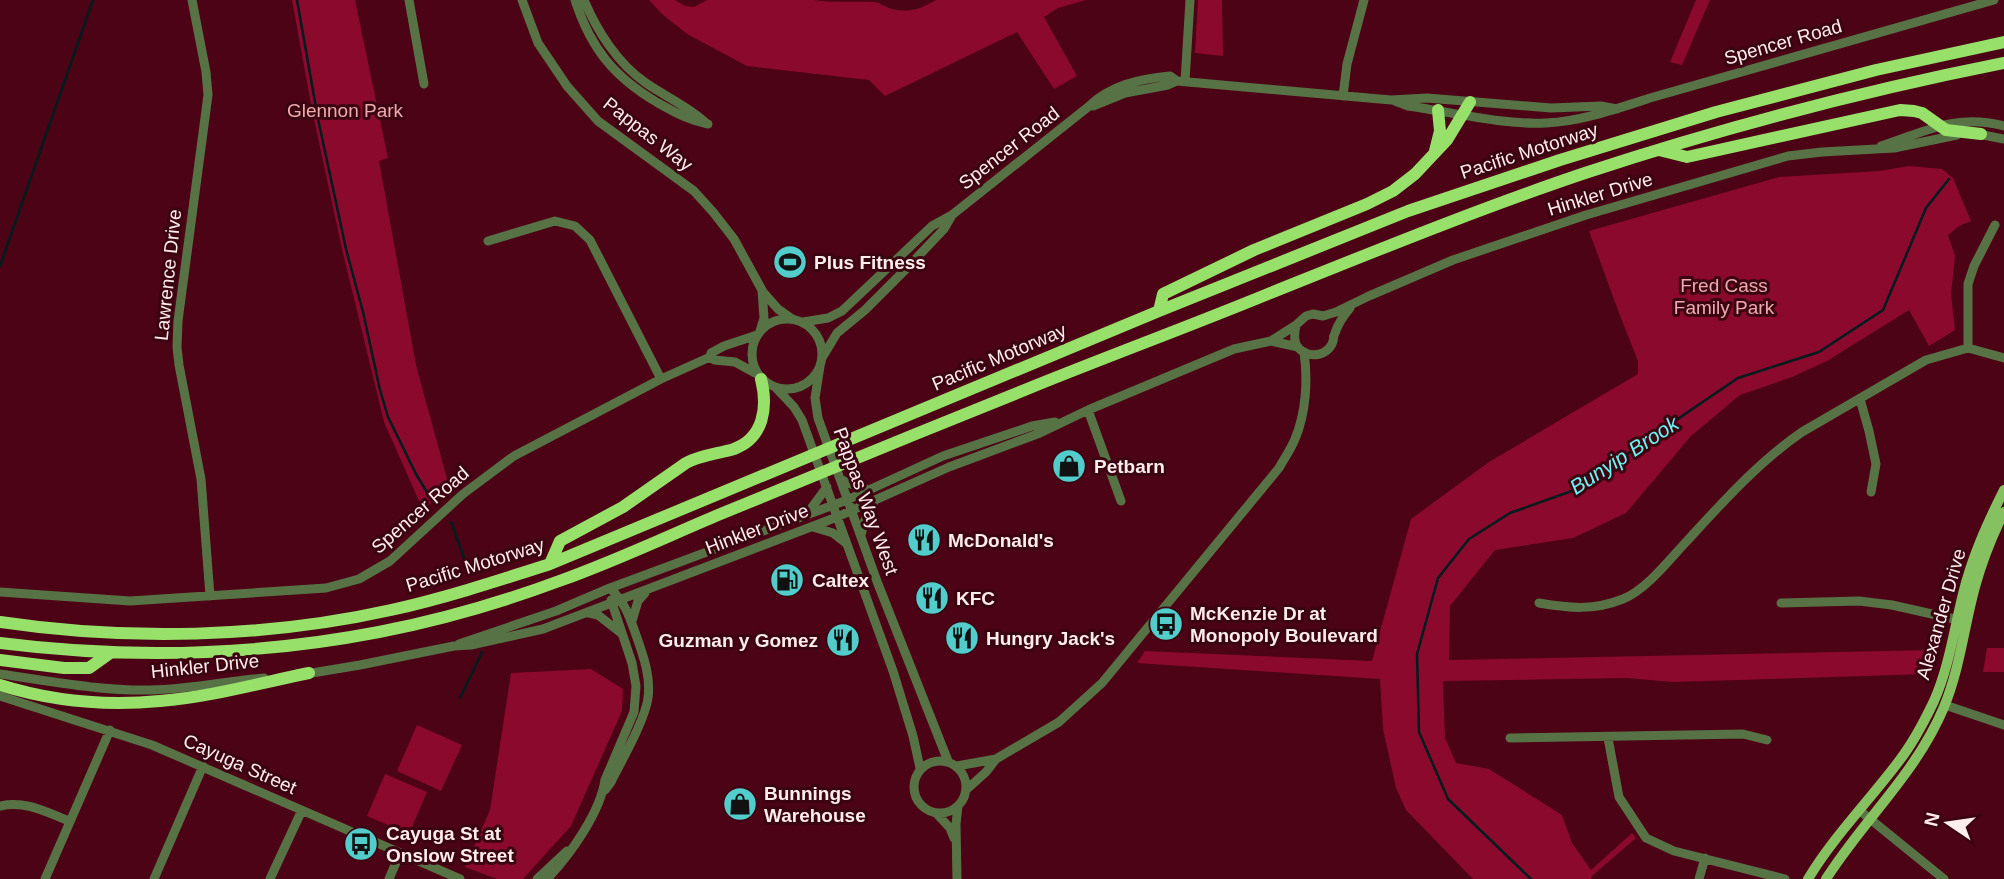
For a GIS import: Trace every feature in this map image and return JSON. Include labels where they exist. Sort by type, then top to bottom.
[{"type":"highway","name":"Pacific Motorway","points":[[0,622],[43,629],[186,634],[298,625],[390,610],[483,586],[550,564],[1159,311],[1408,211],[1560,160],[1796,90],[2004,42]]},
{"type":"highway","name":"Pacific Motorway","points":[[0,643],[110,653],[187,653],[297,645],[382,632],[495,603],[563,580],[1113,354],[1484,209],[1659,150],[1897,86],[2004,63]]},
{"type":"highway","points":[[1159,311],[1163,294],[1186,282],[1273,241],[1381,198],[1415,174],[1447,140],[1470,102]]},
{"type":"highway","points":[[1435,151],[1440,131],[1438,110]]},
{"type":"highway","points":[[1659,150],[1687,157],[1900,110],[1919,112],[1946,130],[1981,134]]},
{"type":"highway","points":[[550,564],[560,541],[623,507],[686,463],[733,449],[751,439],[764,414],[765,401],[759,377]]},
{"type":"highway","points":[[0,660],[64,668],[89,668],[110,653]]},
{"type":"highway","points":[[1,685],[23,692],[67,699],[139,702],[193,697],[309,673]]},
{"type":"main road","name":"Alexander Drive","points":[[1826,879],[1849,844],[1914,763],[1945,705],[1959,661],[1975,554],[2004,490]]},
{"type":"main road","name":"Alexander Drive","points":[[1808,879],[1825,851],[1900,761],[1927,716],[1942,682],[1981,564],[2004,512]]},
{"type":"street","name":"Lawrence Drive","points":[[192,0],[208,95],[178,321],[177,347],[178,365],[201,479],[209,596]]},
{"type":"street","points":[[409,0],[424,84]]},
{"type":"street","name":"Pappas Way","points":[[522,0],[538,43],[567,86],[598,121],[694,191],[734,239],[762,290],[778,309],[792,319]]},
{"type":"street","points":[[575,0],[598,50],[611,67],[632,86],[688,120],[708,124],[646,83],[621,61],[606,43],[584,0]]},
{"type":"street","points":[[1181,81],[1190,0]]},
{"type":"street","points":[[1343,96],[1347,64],[1364,0]]},
{"type":"street","name":"Spencer Road","points":[[1958,10],[1975,0]]},
{"type":"street","name":"Spencer Road","points":[[1391,100],[1408,106],[1503,121],[1546,123],[1582,118],[1994,0]]},
{"type":"street","name":"Spencer Road","points":[[803,322],[836,315],[864,292],[932,226],[951,215],[1088,107],[1124,89],[1168,85],[1181,81],[1391,100],[1427,98],[1550,108],[1617,108]]},
{"type":"street","name":"Hinkler Drive","points":[[1870,149],[1938,125],[1975,122],[2004,125]]},
{"type":"street","name":"Hinkler Drive","points":[[309,673],[524,634],[588,613],[837,517],[949,467],[1040,433],[1064,420],[1234,349],[1271,341],[1306,316],[1323,316],[1452,260],[1586,215],[1788,156],[1894,148],[1953,135],[1981,134],[2004,139]]},
{"type":"street","name":"Spencer Road","points":[[821,362],[837,332],[865,310],[944,229],[951,215]]},
{"type":"street","points":[[488,241],[555,221],[575,226],[590,240],[661,379]]},
{"type":"street","points":[[1968,348],[1968,285],[1974,266],[1995,225]]},
{"type":"street","points":[[898,259],[906,268]]},
{"type":"street","name":"Pappas Way","points":[[758,333],[764,318],[762,290]]},
{"type":"street","points":[[1307,372],[1320,354],[1331,346],[1334,334],[1350,306]]},
{"type":"street","points":[[1323,316],[1330,322],[1334,334]]},
{"type":"street","points":[[710,357],[714,360],[734,362],[778,389],[799,388],[816,375],[821,362],[821,347],[811,328],[803,322],[780,319],[769,323],[758,333],[751,355],[752,365],[759,377]]},
{"type":"street","points":[[966,790],[996,760],[1059,722],[1102,683],[1279,468],[1295,439],[1307,372],[1294,335],[1296,325]]},
{"type":"street","name":"Spencer Road","points":[[0,592],[130,601],[326,588],[359,579],[390,561],[463,494],[497,467],[661,379],[710,357],[711,353],[724,346],[758,333]]},
{"type":"street","name":"Hinkler Drive","points":[[1271,341],[1301,349],[1312,355],[1320,354]]},
{"type":"street","points":[[1539,603],[1571,609],[1602,606],[1625,599],[1653,578],[1763,461],[1802,432],[1926,360],[1968,348],[2004,358]]},
{"type":"street","name":"Pappas Way West","points":[[821,362],[815,398],[816,409],[851,511],[934,729],[953,764]]},
{"type":"street","name":"Pappas Way West","points":[[778,389],[802,421],[827,487],[893,671],[920,768]]},
{"type":"street","points":[[1860,399],[1876,464],[1871,492]]},
{"type":"street","points":[[1088,410],[1121,501]]},
{"type":"street","name":"Hinkler Drive","points":[[454,646],[556,611],[610,588],[847,500],[943,456],[1032,426],[1064,420]]},
{"type":"street","points":[[840,479],[869,490]]},
{"type":"street","points":[[806,515],[827,487]]},
{"type":"street","points":[[861,536],[867,513],[874,501]]},
{"type":"street","points":[[811,527],[833,534],[848,545]]},
{"type":"street","points":[[731,543],[752,550]]},
{"type":"street","points":[[547,879],[576,844],[611,782],[648,699],[649,679],[632,623],[622,600],[610,588]]},
{"type":"street","points":[[604,791],[605,780],[634,712],[634,674],[611,604],[610,588]]},
{"type":"street","points":[[632,623],[638,601],[649,590]]},
{"type":"street","points":[[1781,603],[1859,601],[1892,605],[1963,621]]},
{"type":"street","points":[[588,613],[598,615],[622,634]]},
{"type":"street","name":"Cayuga Street","points":[[1,685],[203,766],[460,879]]},
{"type":"street","points":[[1945,705],[2004,725]]},
{"type":"street","points":[[45,879],[110,730]]},
{"type":"street","points":[[1510,738],[1744,734],[1768,740]]},
{"type":"street","points":[[1608,738],[1619,797],[1646,838],[1674,851],[1785,879]]},
{"type":"street","points":[[957,843],[950,828],[937,814],[918,803],[913,782],[920,768],[930,762],[940,760],[953,764],[996,760]]},
{"type":"street","points":[[937,814],[950,812],[964,799],[965,777],[953,764]]},
{"type":"street","points":[[154,879],[203,766]]},
{"type":"street","points":[[0,806],[16,803],[26,805],[69,821]]},
{"type":"street","points":[[957,879],[958,807]]},
{"type":"street","points":[[270,879],[302,810]]},
{"type":"street","points":[[1859,810],[1944,879]]},
{"type":"street","points":[[537,879],[576,844]]},
{"type":"street","points":[[389,879],[400,853]]},
{"type":"street","points":[[1699,879],[1705,858]]},
{"type":"green space","name":"Glennon Park","points":[[292,0],[355,0],[388,158],[379,161],[416,365],[449,486],[423,510],[384,422],[342,249]]},
{"type":"green space","points":[[649,0],[675,0],[685,6],[694,7],[707,0],[874,2],[902,11],[919,8],[936,0],[1086,0],[1058,8],[1044,17],[1077,76],[1054,89],[1017,32],[885,96],[869,80],[747,66],[687,34]]},
{"type":"green space","points":[[1198,0],[1222,0],[1223,56],[1195,53]]},
{"type":"green space","points":[[1696,0],[1710,0],[1682,65],[1670,62]]},
{"type":"green space","name":"Fred Cass Family Park","points":[[1909,166],[1942,169],[1953,178],[1971,221],[1948,235],[1955,256],[1951,294],[1955,330],[1929,346],[1909,310],[1827,361],[1792,377],[1740,395],[1691,436],[1626,513],[1573,538],[1495,550],[1450,606],[1449,660],[1932,650],[1927,674],[1673,682],[1627,678],[1443,681],[1445,738],[1456,763],[1489,769],[1562,815],[1572,843],[1591,870],[1632,833],[1636,838],[1591,879],[1473,879],[1406,810],[1396,788],[1383,729],[1380,679],[1137,663],[1145,651],[1372,661],[1411,519],[1489,462],[1638,374],[1638,361],[1589,231],[1779,177],[1879,171]]},
{"type":"green space","points":[[1987,648],[2004,648],[2004,672],[1983,672]]},
{"type":"green space","points":[[591,669],[623,689],[622,711],[571,826],[523,879],[497,879],[465,867],[490,810],[511,673]]},
{"type":"green space","points":[[417,725],[462,745],[441,791],[397,771]]},
{"type":"green space","points":[[385,774],[427,792],[409,834],[367,816]]},
{"type":"waterway","points":[[0,266],[93,0]]},
{"type":"waterway","points":[[297,0],[318,119],[380,390],[388,417],[433,502]]},
{"type":"waterway","name":"Bunyip Brook","points":[[1531,879],[1448,799],[1419,732],[1417,654],[1438,578],[1469,539],[1510,513],[1583,487],[1738,378],[1819,352],[1883,310],[1926,208],[1949,179]]},
{"type":"waterway","points":[[451,522],[468,569]]},
{"type":"waterway","points":[[460,698],[482,652]]},
{"type":"place","name":"Plus Fitness","points":[[790,262]]},
{"type":"place","name":"Petbarn","points":[[1069,466]]},
{"type":"place","name":"McDonald's","points":[[924,540]]},
{"type":"place","name":"Caltex","points":[[787,580]]},
{"type":"place","name":"KFC","points":[[932,598]]},
{"type":"place","name":"McKenzie Dr at Monopoly Boulevard","points":[[1166,624]]},
{"type":"place","name":"Hungry Jack's","points":[[962,638]]},
{"type":"place","name":"Guzman y Gomez","points":[[843,640]]},
{"type":"place","name":"Bunnings Warehouse","points":[[740,804]]},
{"type":"place","name":"Cayuga St at Onslow Street","points":[[361,844]]}]
